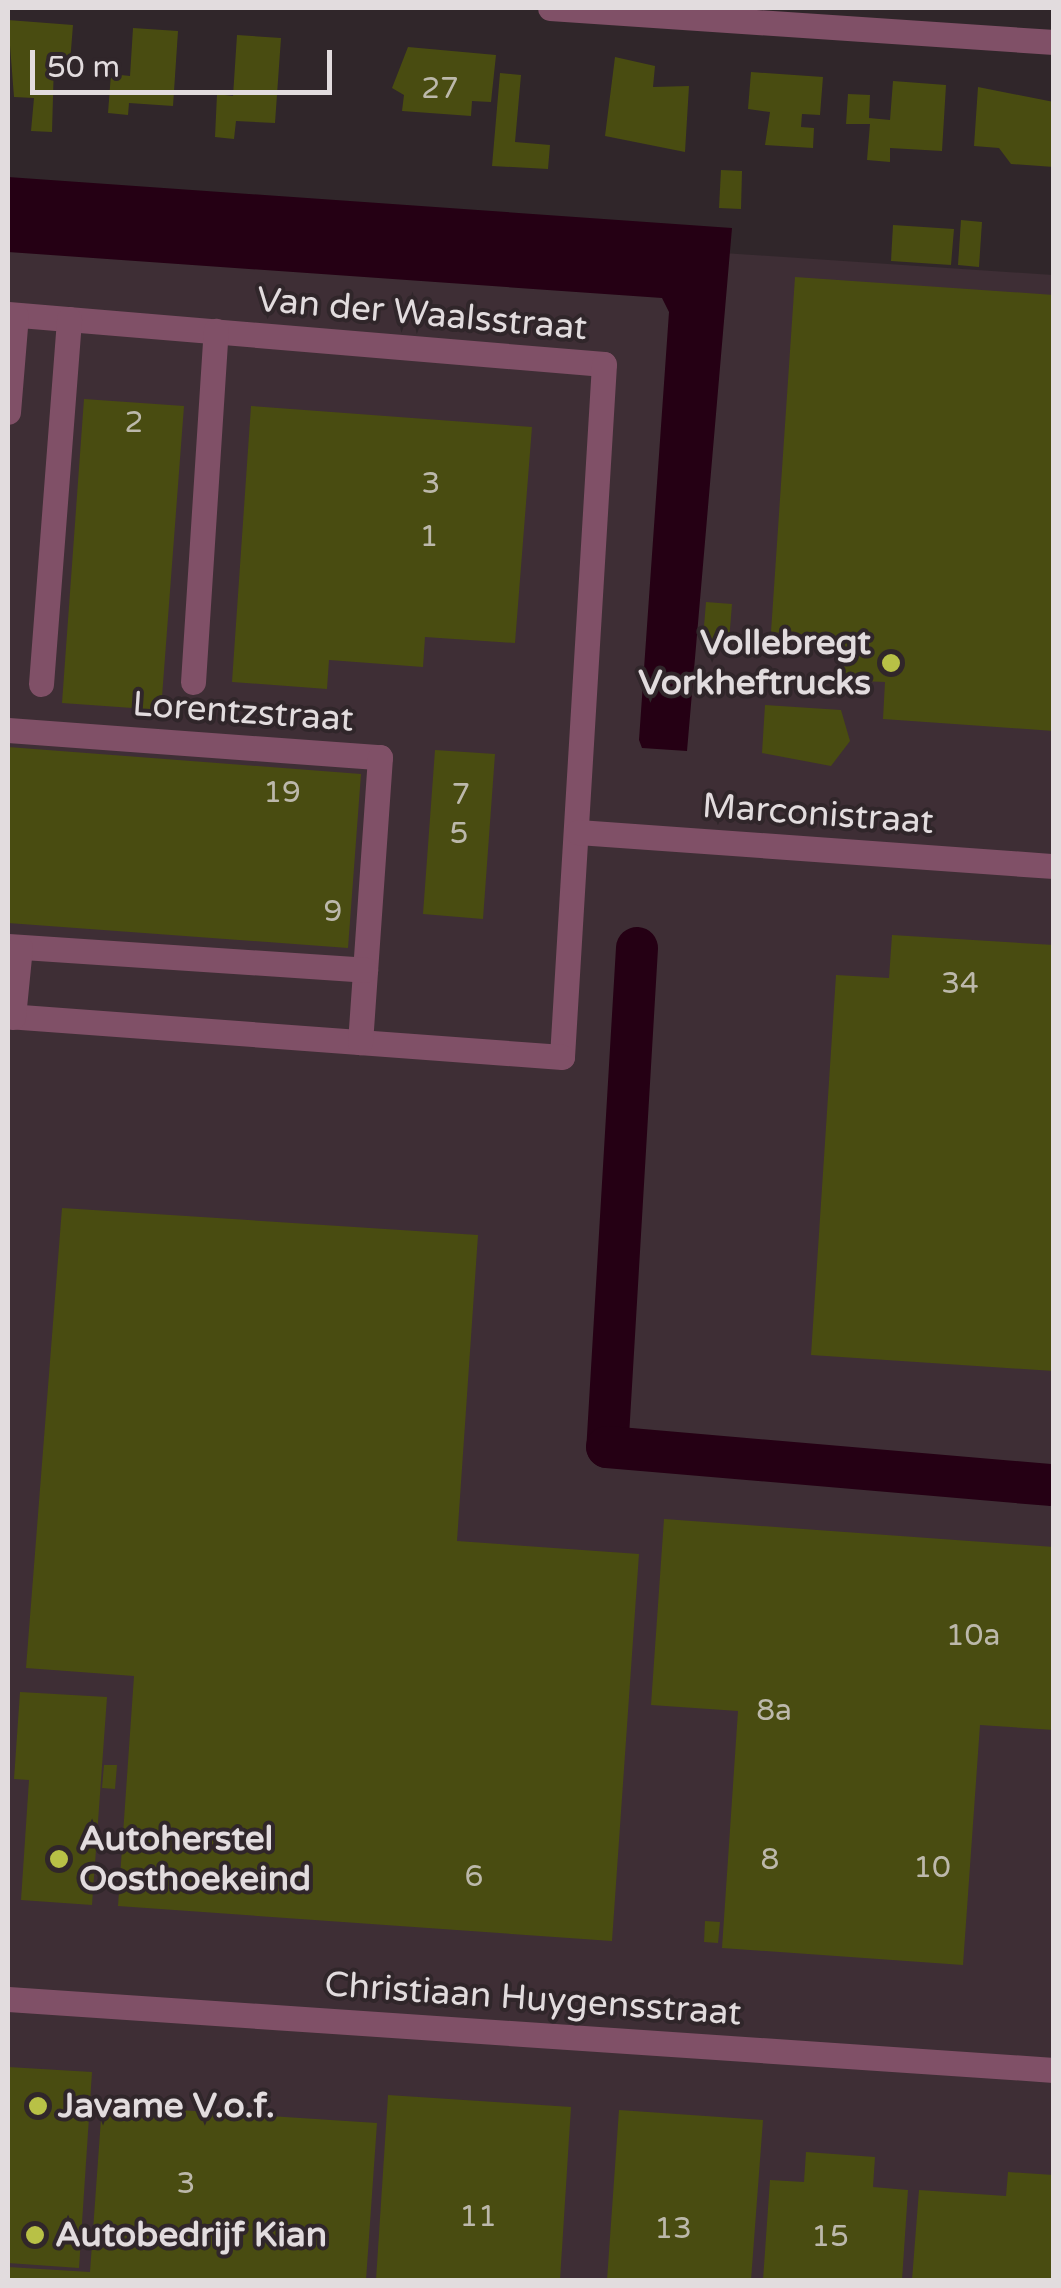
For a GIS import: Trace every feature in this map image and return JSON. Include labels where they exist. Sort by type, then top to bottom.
[{"type":"street","points":[[550,8],[1054,42]]},
{"type":"street","points":[[8,412],[12,314]]},
{"type":"street","name":"Van der Waalsstraat","points":[[12,314],[604,364],[578,832]]},
{"type":"street","points":[[41,684],[69,319]]},
{"type":"street","points":[[193,682],[216,331]]},
{"type":"street","name":"Lorentzstraat","points":[[8,730],[380,757],[360,1042]]},
{"type":"street","points":[[365,970],[14,946],[10,1017],[562,1057],[578,832]]},
{"type":"street","name":"Marconistraat","points":[[578,832],[1054,866]]},
{"type":"street","name":"Christiaan Huygensstraat","points":[[8,1998],[1054,2070]]},
{"type":"shaded area","points":[[8,177],[732,228],[687,751],[642,748],[639,740],[669,312],[662,298],[8,252]]},
{"type":"shaded area","points":[[8,205],[1053,275],[1053,2280],[8,2280]]},
{"type":"building","points":[[8,20],[73,25],[70,63],[54,62],[52,132],[31,131],[34,98],[14,97]]},
{"type":"building","points":[[133,28],[178,31],[173,106],[129,103],[128,115],[108,113],[111,74],[130,76]]},
{"type":"building","points":[[237,35],[281,38],[275,123],[236,121],[234,139],[215,137],[217,94],[233,96]]},
{"type":"building","points":[[408,47],[496,55],[491,102],[472,101],[471,116],[402,111],[404,95],[392,88]]},
{"type":"building","points":[[615,57],[655,66],[653,87],[689,86],[685,152],[605,136]]},
{"type":"building","points":[[751,72],[823,77],[820,115],[802,114],[801,127],[814,128],[813,148],[765,145],[770,112],[748,109]]},
{"type":"building","points":[[500,73],[521,75],[515,142],[550,145],[548,169],[492,166]]},
{"type":"building","points":[[893,81],[946,85],[942,151],[890,148],[890,162],[867,160],[870,124],[846,124],[848,94],[870,95],[869,118],[890,120]]},
{"type":"building","points":[[978,87],[1054,102],[1054,167],[1011,164],[999,148],[974,146]]},
{"type":"building","points":[[721,170],[742,171],[741,209],[719,208]]},
{"type":"building","points":[[961,220],[982,222],[979,267],[958,265]]},
{"type":"building","points":[[893,225],[954,229],[951,265],[891,261]]},
{"type":"building","points":[[795,277],[1054,295],[1054,731],[883,719],[885,682],[837,680],[840,637],[771,632]]},
{"type":"building","points":[[84,399],[184,406],[161,710],[62,703]]},
{"type":"building","points":[[251,406],[532,427],[515,643],[425,637],[423,667],[329,660],[327,689],[232,682]]},
{"type":"building","points":[[706,602],[732,604],[729,641],[703,639]]},
{"type":"building","points":[[765,705],[841,710],[850,741],[831,766],[762,753]]},
{"type":"building","points":[[8,747],[361,774],[348,948],[8,923]]},
{"type":"building","points":[[435,750],[495,754],[483,919],[423,914]]},
{"type":"building","points":[[892,935],[1054,945],[1054,1371],[811,1355],[836,975],[889,978]]},
{"type":"building","points":[[62,1208],[478,1235],[457,1541],[639,1554],[612,1941],[118,1906],[134,1676],[26,1668]]},
{"type":"building","points":[[664,1519],[1054,1547],[1054,1730],[980,1725],[963,1965],[722,1948],[738,1711],[651,1705]]},
{"type":"building","points":[[20,1692],[107,1697],[92,1905],[21,1900],[29,1780],[14,1779]]},
{"type":"building","points":[[104,1765],[117,1765],[115,1789],[102,1788]]},
{"type":"building","points":[[705,1921],[720,1922],[718,1943],[704,1942]]},
{"type":"building","points":[[8,2067],[92,2072],[79,2268],[8,2263]]},
{"type":"building","points":[[388,2095],[571,2107],[560,2280],[376,2280]]},
{"type":"building","points":[[102,2105],[377,2123],[366,2280],[8,2280],[8,2267],[90,2272]]},
{"type":"building","points":[[619,2110],[763,2120],[751,2280],[607,2280]]},
{"type":"building","points":[[806,2152],[875,2157],[873,2187],[908,2190],[902,2280],[763,2280],[770,2180],[804,2182]]},
{"type":"building","points":[[1008,2172],[1054,2175],[1054,2280],[912,2280],[919,2190],[1006,2196]]},
{"type":"waterway","points":[[637,948],[607,1447],[1049,1485]]},
{"type":"place","name":"Vollebregt Vorkheftrucks","points":[[891,663]]},
{"type":"place","name":"Autoherstel Oosthoekeind","points":[[59,1859]]},
{"type":"place","name":"Javame V.o.f.","points":[[38,2106]]},
{"type":"place","name":"Autobedrijf Kian","points":[[35,2235]]}]
